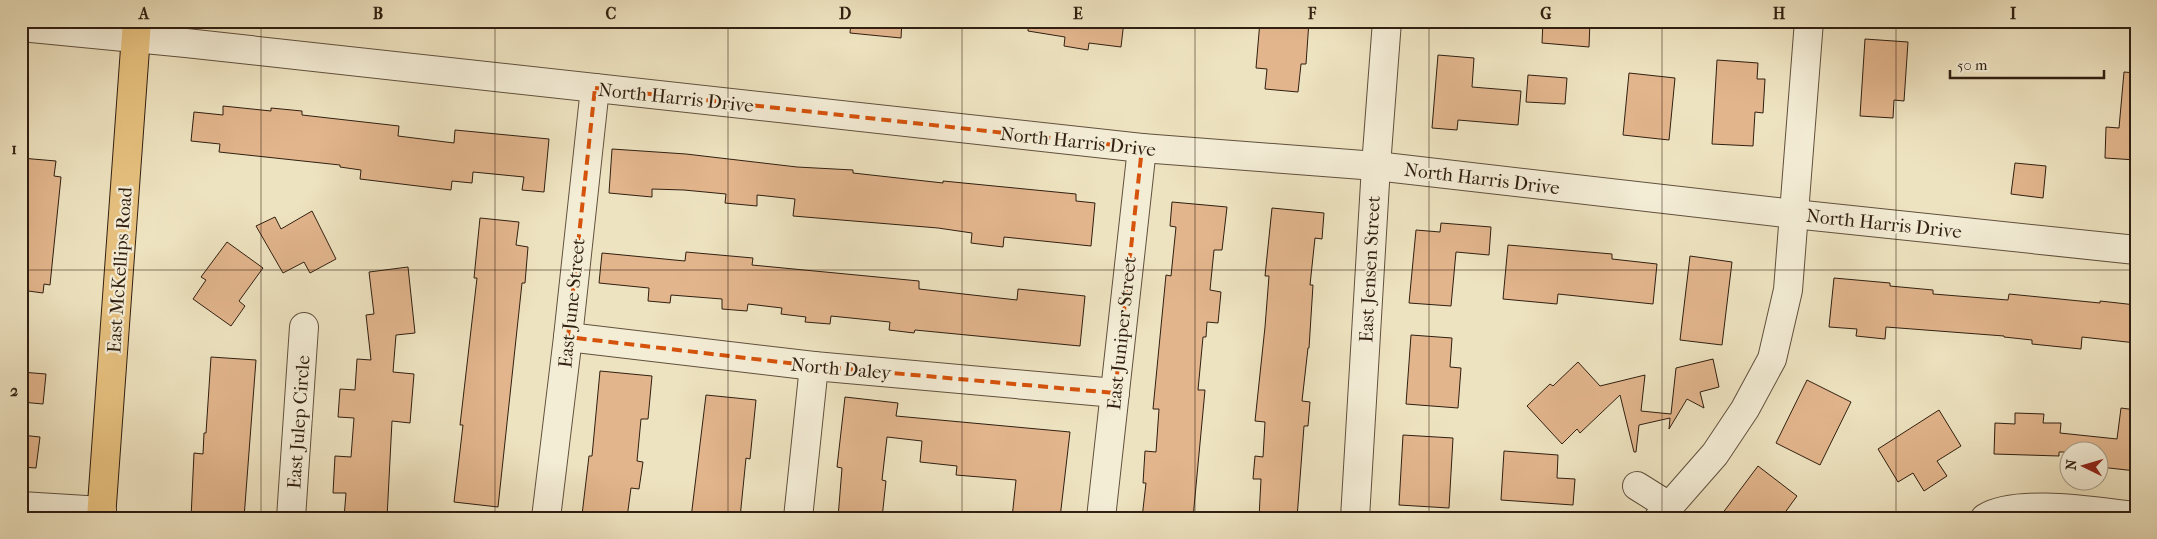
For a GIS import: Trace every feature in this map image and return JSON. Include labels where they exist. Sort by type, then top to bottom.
[{"type":"main road","name":"East McKellips Road","points":[[102,515],[136,29]]},
{"type":"street","name":"East Jensen Street","points":[[1355,518],[1376,166],[1387,21]]},
{"type":"street","points":[[1637,486],[1664,512],[1714,454],[1744,409],[1772,359],[1788,290],[1809,21]]},
{"type":"street","name":"North Harris Drive","points":[[21,27],[136,29],[595,88],[1142,148],[1376,166],[1794,214],[2136,250]]},
{"type":"street","name":"East June Street","points":[[546,518],[595,88]]},
{"type":"street","name":"East Juniper Street","points":[[1101,518],[1142,148]]},
{"type":"street","name":"East Julep Circle","points":[[291,518],[304,327]]},
{"type":"street","name":"North Daley","points":[[568,337],[814,366],[1115,393]]},
{"type":"street","points":[[798,518],[814,366]]},
{"type":"street","points":[[21,506],[102,515]]},
{"type":"street","points":[[1985,518],[1994,513],[2038,507],[2136,516]]},
{"type":"highlighted area","points":[[595,88],[1142,148],[1115,393],[814,366],[568,337]]},
{"type":"building","points":[[851,21],[902,21],[901,38],[850,33]]},
{"type":"building","points":[[1028,21],[1124,21],[1121,47],[1089,43],[1088,50],[1064,46],[1065,37],[1028,31]]},
{"type":"building","points":[[1260,21],[1309,21],[1306,64],[1301,64],[1298,92],[1265,89],[1267,69],[1256,68]]},
{"type":"building","points":[[1543,21],[1590,21],[1589,47],[1542,43]]},
{"type":"building","points":[[1865,39],[1908,42],[1904,101],[1894,100],[1893,118],[1860,116]]},
{"type":"building","points":[[1438,55],[1474,58],[1472,87],[1521,91],[1518,125],[1458,120],[1457,130],[1432,128]]},
{"type":"building","points":[[1717,60],[1758,63],[1757,79],[1765,79],[1763,113],[1755,112],[1753,146],[1712,144]]},
{"type":"building","points":[[2124,72],[2136,73],[2136,160],[2105,158],[2106,127],[2119,128]]},
{"type":"building","points":[[1629,73],[1675,78],[1669,140],[1623,135]]},
{"type":"building","points":[[1528,75],[1567,78],[1565,104],[1526,102]]},
{"type":"building","points":[[223,106],[271,111],[271,108],[302,111],[302,115],[399,126],[398,136],[454,143],[455,130],[549,139],[544,192],[522,190],[524,177],[473,172],[472,183],[452,181],[451,190],[360,179],[361,170],[340,167],[340,165],[219,152],[220,144],[191,141],[194,112],[223,115]]},
{"type":"building","points":[[612,149],[686,154],[797,167],[853,170],[853,173],[943,183],[943,181],[1076,194],[1076,201],[1095,203],[1091,246],[1004,237],[1003,247],[971,243],[972,233],[938,228],[793,216],[795,199],[757,195],[757,206],[725,203],[726,194],[684,190],[652,189],[652,197],[609,193]]},
{"type":"building","points":[[21,158],[56,161],[54,176],[61,177],[50,285],[44,284],[43,293],[21,290]]},
{"type":"building","points":[[2015,163],[2046,166],[2043,198],[2011,194]]},
{"type":"building","points":[[1172,202],[1227,207],[1222,250],[1214,250],[1210,290],[1221,292],[1218,323],[1207,322],[1206,337],[1203,337],[1198,390],[1205,390],[1193,518],[1142,518],[1146,483],[1143,483],[1145,451],[1156,452],[1159,409],[1153,409],[1166,275],[1171,276],[1176,227],[1170,226]]},
{"type":"building","points":[[1272,208],[1324,213],[1322,239],[1315,238],[1310,285],[1313,285],[1309,348],[1302,401],[1310,402],[1308,426],[1304,426],[1297,518],[1259,518],[1261,479],[1253,479],[1255,456],[1263,457],[1265,422],[1255,421],[1265,327],[1269,276],[1265,276]]},
{"type":"building","points":[[312,211],[336,259],[310,273],[304,262],[283,273],[256,226],[275,217],[281,229]]},
{"type":"building","points":[[480,218],[519,222],[516,245],[528,247],[525,283],[522,283],[498,507],[454,502],[463,425],[460,425],[477,278],[474,278]]},
{"type":"building","points":[[1441,223],[1491,227],[1489,255],[1456,252],[1451,306],[1409,303],[1416,230],[1440,232]]},
{"type":"building","points":[[227,242],[263,268],[239,301],[245,306],[231,326],[193,299],[206,280],[201,277]]},
{"type":"building","points":[[1508,245],[1612,254],[1612,259],[1657,264],[1653,304],[1558,294],[1557,304],[1503,299]]},
{"type":"building","points":[[686,252],[753,258],[752,265],[919,281],[919,289],[1017,300],[1018,289],[1085,296],[1080,346],[915,330],[914,333],[889,330],[890,322],[831,316],[830,324],[805,322],[806,317],[781,314],[782,308],[748,304],[747,311],[722,309],[722,299],[671,295],[670,303],[648,301],[649,288],[599,283],[602,253],[685,261]]},
{"type":"building","points":[[1690,256],[1732,262],[1722,345],[1680,340]]},
{"type":"building","points":[[408,267],[415,333],[396,335],[393,372],[414,374],[410,423],[392,421],[387,518],[344,518],[346,493],[333,493],[335,456],[351,457],[354,418],[338,417],[340,389],[355,390],[357,359],[371,360],[366,315],[374,314],[369,272]]},
{"type":"building","points":[[1834,278],[1890,283],[1890,286],[1933,290],[1933,294],[2008,300],[2009,294],[2136,305],[2136,343],[2082,337],[2081,349],[2032,344],[2032,340],[2004,336],[1886,327],[1885,339],[1856,336],[1857,329],[1829,327]]},
{"type":"building","points":[[1411,335],[1452,338],[1450,367],[1461,368],[1458,408],[1406,404]]},
{"type":"building","points":[[211,357],[256,360],[244,518],[191,518],[194,453],[203,454]]},
{"type":"building","points":[[1713,359],[1719,387],[1700,392],[1704,408],[1687,399],[1669,429],[1670,418],[1639,425],[1636,452],[1634,452],[1620,395],[1580,433],[1577,429],[1562,444],[1527,406],[1550,384],[1553,386],[1578,362],[1600,386],[1645,375],[1641,411],[1671,414],[1676,368]]},
{"type":"building","points":[[600,371],[652,376],[648,419],[641,419],[637,461],[643,462],[639,489],[631,488],[627,518],[582,515],[589,456],[592,456]]},
{"type":"building","points":[[21,372],[46,374],[43,404],[21,402]]},
{"type":"building","points":[[1807,380],[1851,402],[1820,465],[1776,443]]},
{"type":"building","points":[[706,395],[756,400],[750,459],[746,458],[740,518],[691,518]]},
{"type":"building","points":[[845,397],[898,403],[896,416],[1070,432],[1060,518],[1012,518],[1016,480],[956,475],[957,466],[920,462],[922,441],[887,437],[882,480],[886,481],[882,518],[838,518],[842,468],[837,467]]},
{"type":"building","points":[[2121,408],[2136,410],[2136,471],[2110,468],[2110,442],[2060,442],[2059,456],[1994,454],[1995,423],[2015,424],[2015,413],[2044,414],[2043,423],[2061,423],[2060,433],[2117,439]]},
{"type":"building","points":[[1939,410],[1961,446],[1937,461],[1947,476],[1924,491],[1913,473],[1898,482],[1878,449]]},
{"type":"building","points":[[21,435],[40,437],[36,468],[21,467]]},
{"type":"building","points":[[1403,435],[1453,438],[1449,508],[1399,505]]},
{"type":"building","points":[[1504,451],[1558,455],[1557,478],[1575,479],[1573,505],[1501,500]]},
{"type":"building","points":[[1758,466],[1797,496],[1781,518],[1719,518]]}]
